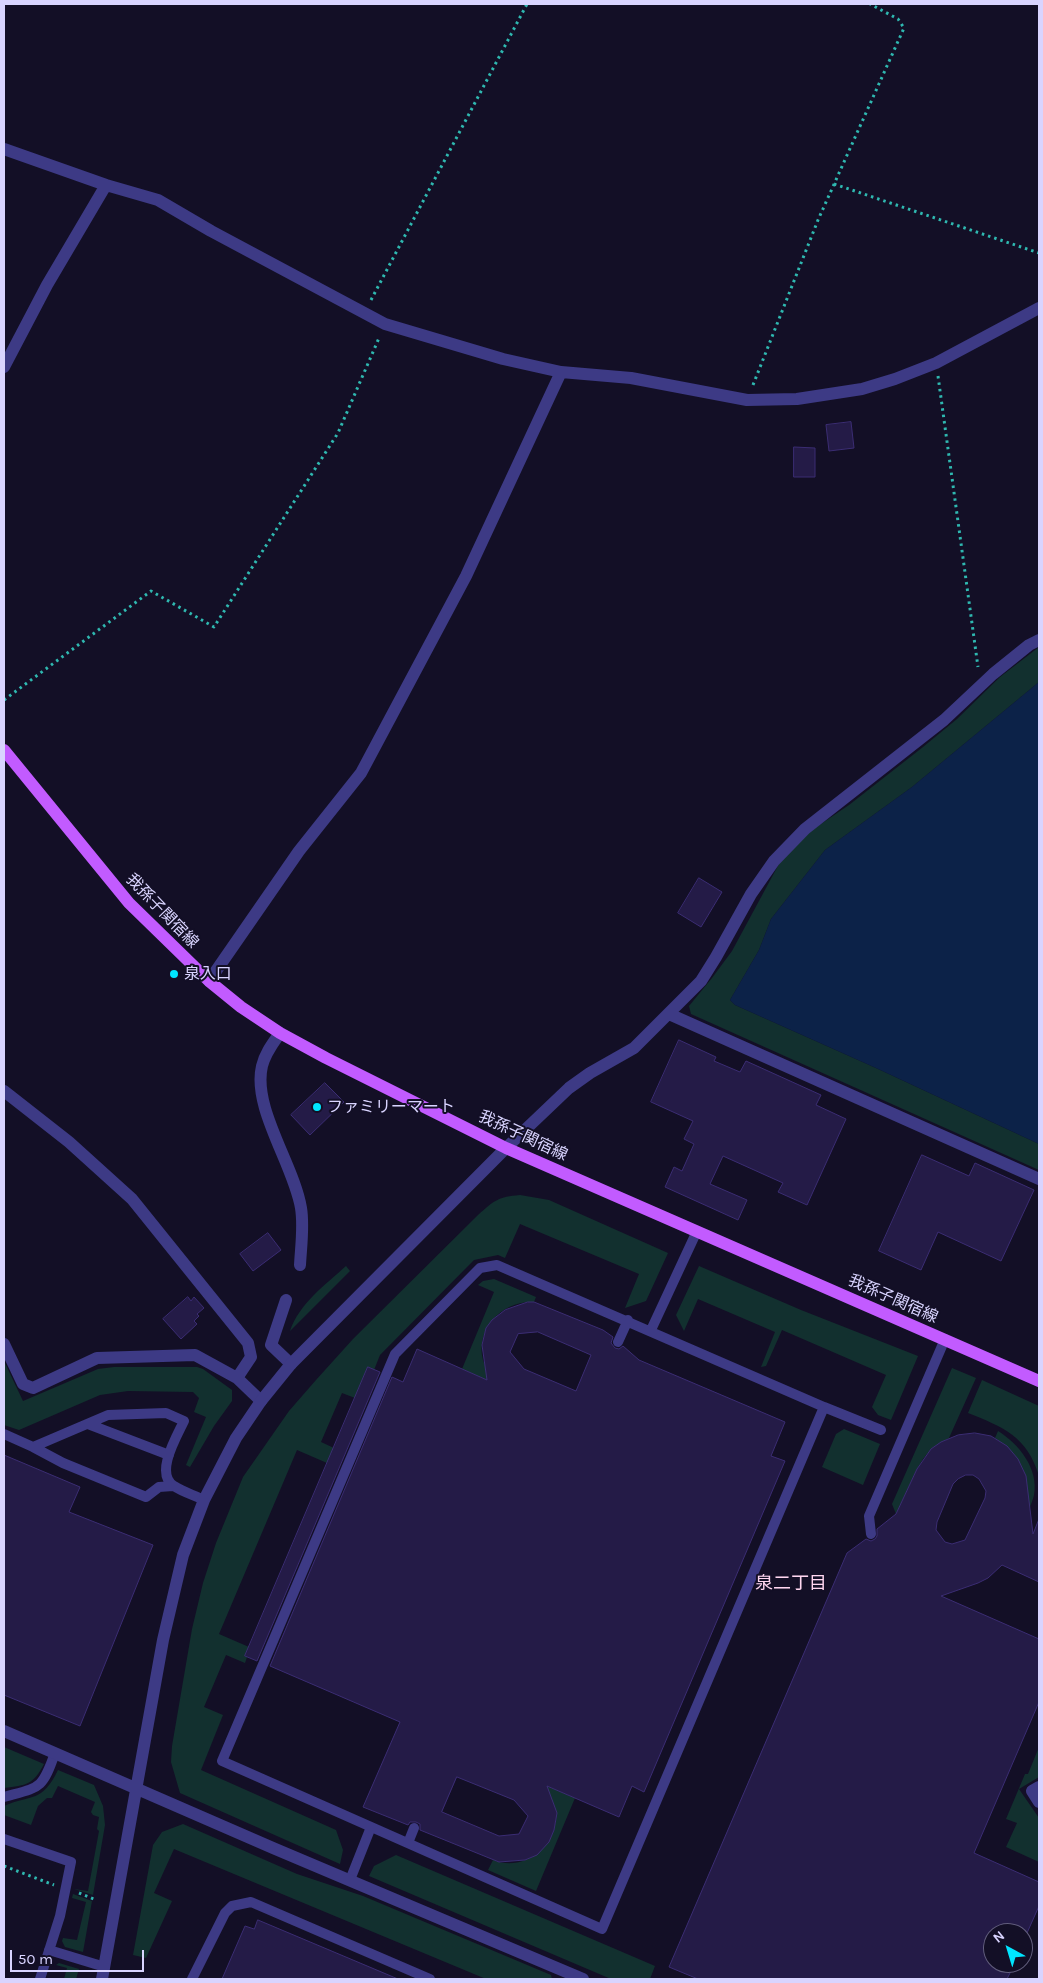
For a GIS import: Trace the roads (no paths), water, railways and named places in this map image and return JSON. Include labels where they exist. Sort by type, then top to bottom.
[{"type":"main road","name":"我孫子関宿線","points":[[4,750],[129,903],[209,981],[241,1007],[280,1033],[506,1148],[1039,1381]]},
{"type":"street","points":[[4,149],[106,185],[158,200],[211,231],[363,314],[385,324],[502,359],[561,372],[631,378],[747,400],[797,399],[862,389],[936,363],[1039,306]]},
{"type":"street","points":[[4,367],[47,285],[106,185]]},
{"type":"street","points":[[209,981],[300,851],[361,773],[466,576],[561,372]]},
{"type":"street","points":[[104,1973],[136,1787],[175,1583],[191,1528],[204,1500],[236,1438],[261,1402],[291,1364],[506,1148],[569,1088],[590,1073],[634,1048],[670,1014],[701,981],[751,894],[774,861],[805,829],[944,720],[981,686],[1030,645],[1039,640]]},
{"type":"street","points":[[670,1014],[1039,1179]]},
{"type":"street","points":[[280,1033],[267,1051],[262,1066],[260,1086],[264,1104],[293,1179],[301,1208],[300,1265]]},
{"type":"street","points":[[4,1091],[69,1142],[132,1199],[248,1343],[251,1357],[237,1378]]},
{"type":"street","points":[[286,1300],[271,1345],[291,1364]]},
{"type":"street","points":[[4,1344],[23,1384],[33,1388],[97,1358],[195,1356],[237,1378],[261,1402]]},
{"type":"street","points":[[4,1731],[578,1978]]},
{"type":"street","points":[[1039,1787],[1032,1792],[1039,1802]]},
{"type":"lane","points":[[651,1330],[697,1231]]},
{"type":"lane","points":[[824,1407],[602,1929],[222,1761],[395,1354],[480,1268],[496,1264],[881,1430]]},
{"type":"lane","points":[[618,1342],[628,1320]]},
{"type":"lane","points":[[871,1534],[869,1516],[944,1339]]},
{"type":"lane","points":[[33,1447],[108,1415],[166,1413],[184,1421],[166,1462],[166,1471],[172,1486]]},
{"type":"lane","points":[[88,1424],[169,1455]]},
{"type":"lane","points":[[4,1434],[58,1460],[146,1497],[159,1487],[172,1486],[204,1500]]},
{"type":"lane","points":[[58,1460],[55,1456],[54,1446],[60,1436]]},
{"type":"lane","points":[[4,1797],[39,1786],[48,1773],[55,1753]]},
{"type":"lane","points":[[350,1880],[371,1827]]},
{"type":"lane","points":[[408,1843],[414,1828]]},
{"type":"lane","points":[[4,1839],[71,1862],[60,1916],[40,1979]]},
{"type":"lane","points":[[192,1979],[225,1913],[232,1906],[251,1902],[430,1979]]},
{"type":"lane","points":[[49,1950],[104,1973]]},
{"type":"water","points":[[1039,682],[1039,1144],[735,1005],[730,1000],[759,950],[771,919],[825,850],[912,787]]},
{"type":"place","name":"泉入口","points":[[174,974]]},
{"type":"place","name":"ファミリーマート","points":[[317,1107]]},
{"type":"district","name":"泉二丁目","points":[[791,1584]]}]
